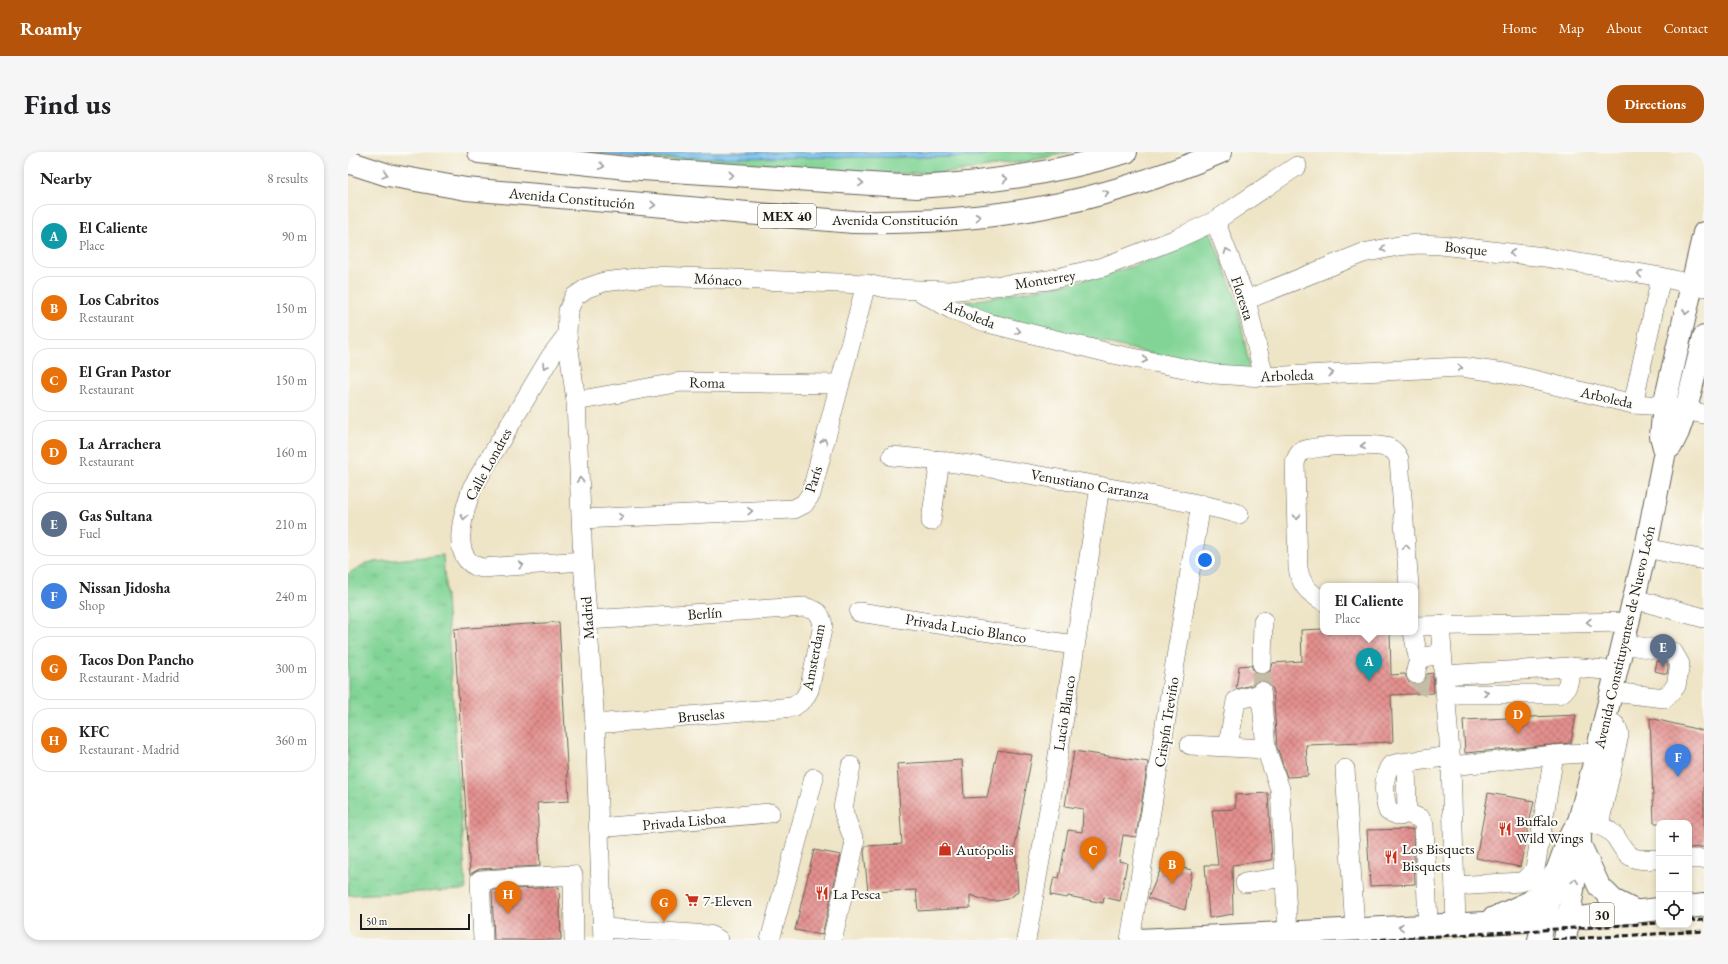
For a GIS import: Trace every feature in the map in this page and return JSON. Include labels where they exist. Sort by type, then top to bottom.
[{"type":"main road","points":[[480,152],[627,168],[917,187],[954,185],[1022,177],[1066,168],[1126,152]]},
{"type":"main road","name":"Avenida Constitución","points":[[348,162],[388,175],[466,189],[838,220],[892,222],[970,218],[1046,207],[1121,189],[1157,177],[1221,152]]},
{"type":"main road","name":"Avenida Constituyentes de Nuevo León","points":[[1567,930],[1580,845],[1589,823],[1597,752],[1646,548],[1665,451],[1661,436],[1664,406],[1698,286],[1704,233]]},
{"type":"main road","name":"Avenida Constituyentes de Nuevo León","points":[[1665,451],[1675,440],[1695,411],[1704,337]]},
{"type":"main road","name":"Avenida Constituyentes de Nuevo León","points":[[1542,930],[1557,871],[1569,838],[1589,823]]},
{"type":"main road","points":[[1580,845],[1599,886],[1613,900],[1635,911]]},
{"type":"main road","points":[[1482,924],[1530,902],[1543,890],[1557,871]]},
{"type":"main road","points":[[1692,907],[1704,906]]},
{"type":"main road","name":"30","points":[[1139,940],[1456,924],[1482,924],[1542,930],[1567,930],[1635,911],[1656,909]]},
{"type":"street","name":"Monterrey","points":[[866,284],[890,289],[949,291],[1034,282],[1076,275],[1110,265],[1176,239],[1215,221],[1297,166]]},
{"type":"street","name":"Floresta","points":[[1215,221],[1246,300],[1264,377]]},
{"type":"street","name":"Bosque","points":[[1246,300],[1363,254],[1398,246],[1418,244],[1442,245],[1544,257],[1661,277],[1698,286]]},
{"type":"street","name":"Mónaco","points":[[574,297],[587,288],[604,282],[654,276],[777,282],[866,284]]},
{"type":"street","points":[[1633,404],[1661,277]]},
{"type":"street","name":"París","points":[[582,519],[794,509],[804,504],[811,494],[866,284]]},
{"type":"street","name":"Arboleda","points":[[918,290],[951,309],[988,323],[1113,354],[1214,374],[1264,377],[1462,368],[1504,373],[1633,404],[1664,406],[1695,411]]},
{"type":"street","name":"Madrid","points":[[574,297],[568,311],[567,335],[576,401],[583,561],[595,724],[603,934]]},
{"type":"street","name":"Calle Londres","points":[[567,335],[551,356],[472,488],[465,507],[460,543],[463,554],[469,564],[482,568],[583,561]]},
{"type":"street","name":"Roma","points":[[576,401],[681,382],[839,384]]},
{"type":"street","points":[[1320,599],[1306,588],[1301,580],[1298,568],[1295,463],[1297,456],[1302,451],[1308,449],[1331,446],[1383,446],[1393,450],[1396,453],[1399,459],[1409,583]]},
{"type":"street","name":"Venustiano Carranza","points":[[892,456],[940,460],[1201,504],[1239,514]]},
{"type":"street","points":[[931,521],[940,460]]},
{"type":"street","name":"Lucio Blanco","points":[[1026,940],[1054,782],[1074,645],[1100,487]]},
{"type":"street","name":"Crispín Treviño","points":[[1130,940],[1201,504]]},
{"type":"street","points":[[1646,548],[1704,560]]},
{"type":"street","points":[[1634,599],[1704,618]]},
{"type":"street","name":"Berlín","points":[[587,620],[805,607],[815,610],[821,615]]},
{"type":"street","name":"Privada Lucio Blanco","points":[[859,612],[1074,645]]},
{"type":"street","name":"Amsterdam","points":[[804,700],[809,690],[823,625],[821,615]]},
{"type":"street","points":[[1262,664],[1263,620]]},
{"type":"street","points":[[1418,626],[1628,622]]},
{"type":"street","points":[[1440,625],[1443,685],[1450,761],[1456,924]]},
{"type":"street","points":[[1413,635],[1418,668],[1428,656],[1442,655]]},
{"type":"street","points":[[1612,692],[1665,698],[1676,686],[1680,664],[1673,652],[1623,644]]},
{"type":"street","points":[[1443,685],[1559,694],[1564,692],[1567,687],[1570,666]]},
{"type":"street","points":[[1443,685],[1570,666],[1617,671]]},
{"type":"street","points":[[1228,746],[1236,701],[1261,692],[1266,749],[1280,789],[1288,933]]},
{"type":"street","name":"Bruselas","points":[[595,724],[793,707],[804,700]]},
{"type":"street","points":[[1605,720],[1613,722],[1618,728],[1619,735],[1589,823],[1608,829],[1615,836],[1627,854],[1635,858],[1656,859]]},
{"type":"street","points":[[1190,745],[1266,749]]},
{"type":"street","points":[[1428,926],[1424,824],[1421,819],[1407,813],[1400,816],[1388,811],[1386,804],[1385,777],[1390,766],[1406,763],[1597,752]]},
{"type":"street","points":[[1455,886],[1521,882],[1530,877],[1535,869],[1554,755]]},
{"type":"street","points":[[832,940],[855,843],[843,808],[851,766]]},
{"type":"street","points":[[1345,769],[1355,930]]},
{"type":"street","points":[[770,940],[814,778]]},
{"type":"street","name":"Privada Lisboa","points":[[598,828],[770,813]]},
{"type":"street","points":[[1692,859],[1704,859]]},
{"type":"street","points":[[483,940],[480,880],[573,875],[574,940]]},
{"type":"street","points":[[1245,883],[1285,877]]},
{"type":"street","points":[[603,934],[709,935],[718,940]]},
{"type":"green space","points":[[552,152],[1072,152],[1029,161],[954,172],[869,175]]},
{"type":"green space","points":[[1210,231],[1237,301],[1249,366],[1245,371],[1183,361],[973,312],[964,306],[966,302],[1063,284],[1121,270],[1155,258]]},
{"type":"green space","points":[[443,555],[466,890],[348,895],[348,574],[366,563]]},
{"type":"water","points":[[589,152],[1000,152],[974,157],[629,158]]},
{"type":"building","points":[[559,622],[569,801],[537,803],[540,866],[479,869],[470,874],[454,629]]},
{"type":"building","points":[[1320,629],[1320,635],[1390,635],[1391,675],[1405,674],[1409,683],[1415,685],[1425,681],[1427,674],[1433,673],[1434,693],[1391,695],[1393,742],[1306,745],[1308,776],[1287,777],[1277,747],[1273,689],[1266,681],[1260,680],[1252,685],[1236,689],[1239,666],[1251,665],[1256,673],[1262,675],[1271,670],[1273,663],[1302,661],[1301,630]]},
{"type":"building","points":[[1657,661],[1666,662],[1668,666],[1667,674],[1655,671]]},
{"type":"building","points":[[1576,715],[1571,743],[1465,753],[1463,720]]},
{"type":"building","points":[[1650,718],[1704,731],[1704,847],[1692,848],[1692,820],[1656,820],[1656,823],[1654,823]]},
{"type":"building","points":[[998,750],[1032,755],[1015,847],[1018,892],[1007,899],[997,901],[988,901],[970,895],[970,908],[918,911],[916,890],[868,892],[864,851],[866,846],[902,844],[897,764],[962,760],[964,798],[987,797]]},
{"type":"building","points":[[1074,751],[1148,762],[1136,837],[1123,835],[1119,861],[1127,863],[1120,901],[1104,897],[1103,903],[1068,896],[1067,898],[1050,895],[1054,877],[1059,878],[1068,830],[1082,832],[1083,809],[1065,806]]},
{"type":"building","points":[[1268,793],[1272,860],[1232,865],[1233,914],[1209,918],[1205,865],[1218,865],[1212,810],[1235,809],[1235,795]]},
{"type":"building","name":"Buffalo Wild Wings","points":[[1488,793],[1534,801],[1520,867],[1476,858]]},
{"type":"building","name":"Los Bisquets Bisquets","points":[[1413,829],[1415,884],[1370,886],[1367,830]]},
{"type":"building","name":"La Pesca","points":[[814,850],[841,855],[822,935],[795,930]]},
{"type":"building","points":[[1163,864],[1192,870],[1185,910],[1148,898]]},
{"type":"building","points":[[559,887],[561,940],[494,940],[492,890]]},
{"type":"tunnel","points":[[1261,691],[1262,664]]},
{"type":"tunnel","points":[[1416,674],[1419,681],[1423,685],[1436,687]]},
{"type":"railway","points":[[1692,921],[1704,920]]},
{"type":"railway","points":[[1372,940],[1656,923]]},
{"type":"railway","points":[[1552,940],[1704,931]]},
{"type":"place","name":"Gas Sultana","points":[[1663,667]]},
{"type":"place","name":"El Caliente","points":[[1369,681]]},
{"type":"place","name":"La Arrachera","points":[[1518,734]]},
{"type":"place","name":"Nissan Jidosha","points":[[1678,777]]},
{"type":"place","name":"Buffalo Wild Wings","points":[[1505,829]]},
{"type":"place","name":"Autópolis","points":[[945,849]]},
{"type":"place","name":"Los Bisquets Bisquets","points":[[1391,857]]},
{"type":"place","name":"El Gran Pastor","points":[[1093,870]]},
{"type":"place","name":"Los Cabritos","points":[[1172,884]]},
{"type":"place","name":"La Pesca","points":[[822,893]]},
{"type":"place","name":"7-Eleven","points":[[692,900]]},
{"type":"place","name":"KFC","points":[[508,914]]},
{"type":"place","name":"Tacos Don Pancho","points":[[664,922]]}]
